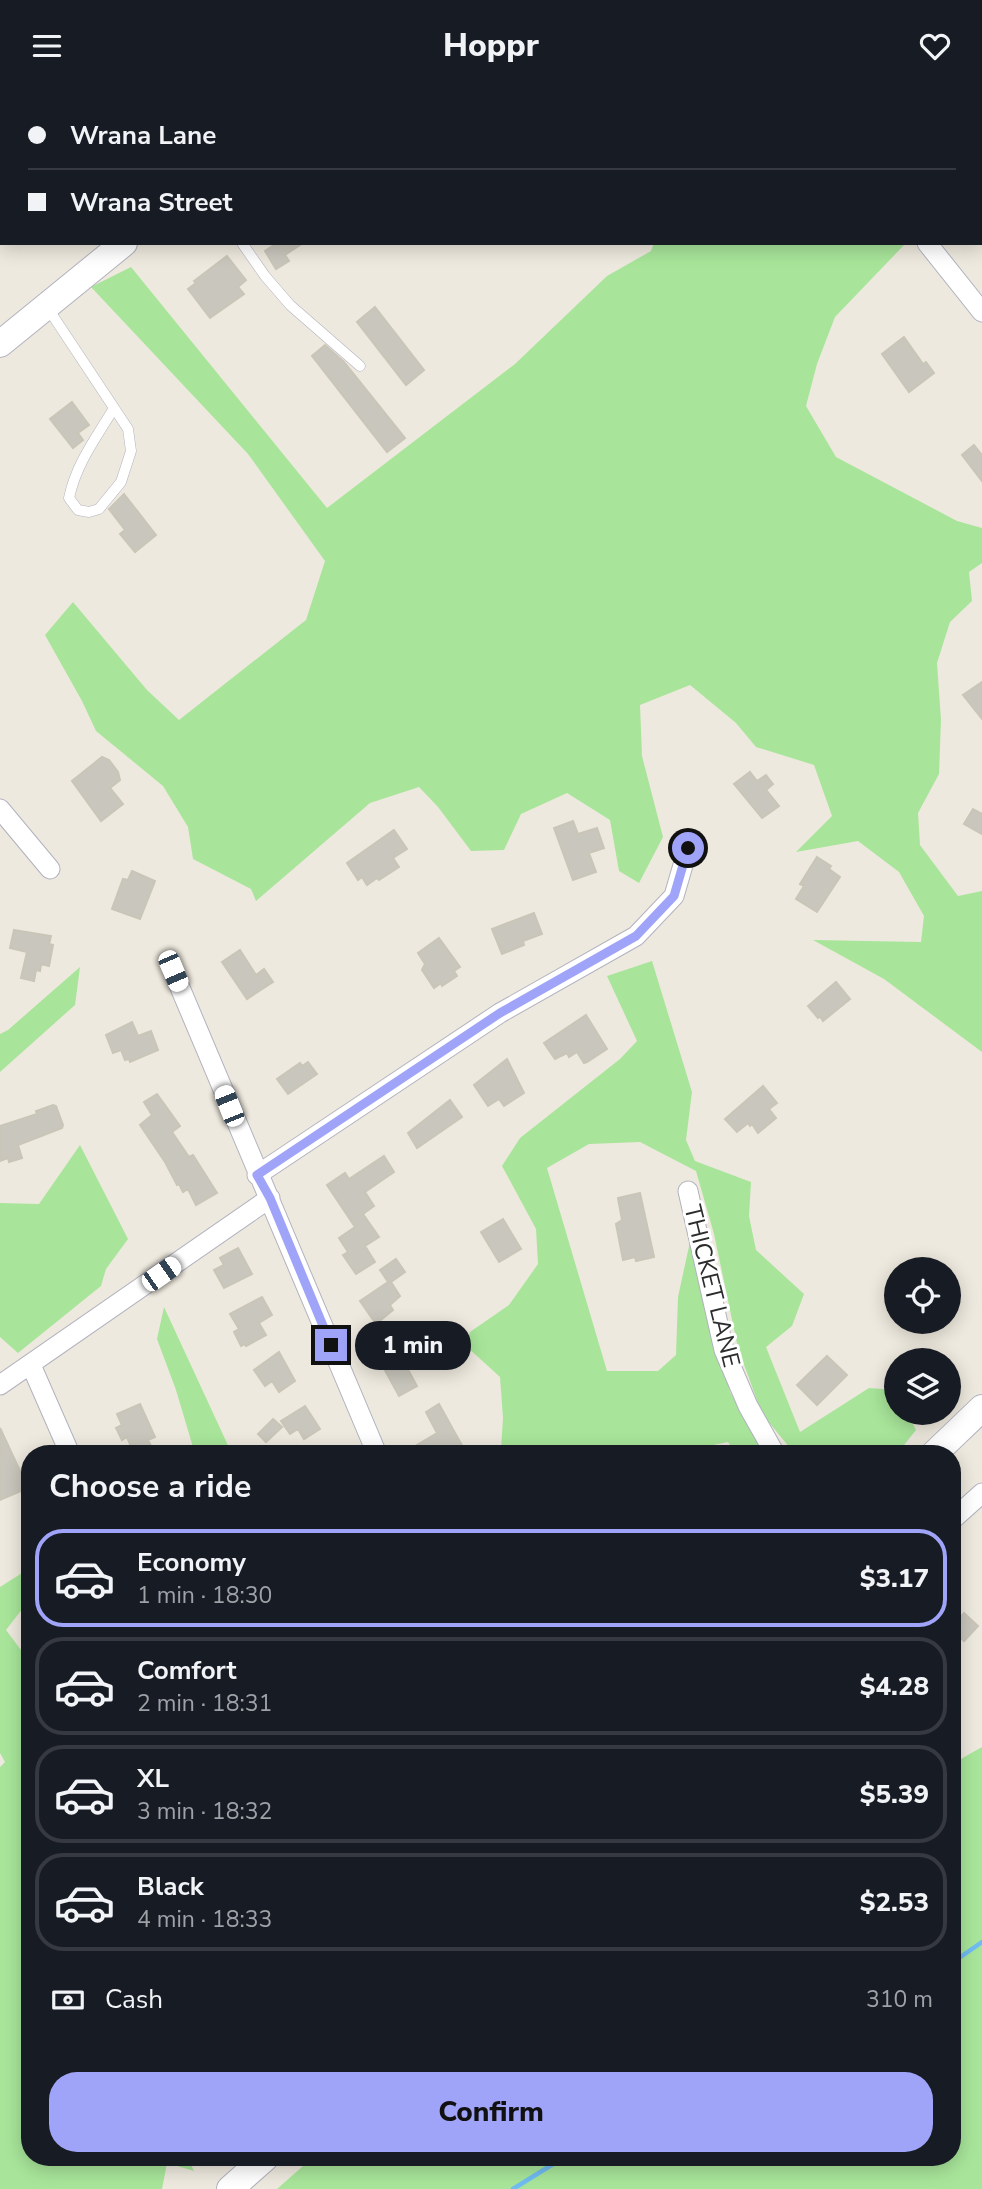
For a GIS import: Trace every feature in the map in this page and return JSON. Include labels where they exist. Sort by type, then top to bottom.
[{"type":"street","points":[[0,344],[122,245]]},
{"type":"street","points":[[929,245],[982,312]]},
{"type":"street","points":[[0,809],[50,869]]},
{"type":"street","points":[[257,1175],[500,1013],[636,936],[674,896],[688,848]]},
{"type":"street","points":[[173,971],[373,1445]]},
{"type":"street","name":"THICKET LANE","points":[[688,1191],[724,1350],[748,1406],[770,1445]]},
{"type":"street","points":[[0,1385],[270,1198]]},
{"type":"street","points":[[31,1365],[66,1445]]},
{"type":"street","points":[[943,1445],[982,1408]]},
{"type":"street","points":[[961,1512],[982,1493]]},
{"type":"street","points":[[230,2189],[256,2166]]},
{"type":"lane","points":[[244,245],[290,305],[360,366]]},
{"type":"lane","points":[[46,306],[114,408],[128,429],[131,451],[121,482],[99,509],[89,512],[78,510],[69,498],[74,477],[114,408]]},
{"type":"green space","points":[[653,245],[904,245],[835,317],[817,364],[806,406],[836,457],[957,521],[982,528],[982,563],[969,572],[972,601],[950,622],[937,663],[941,720],[939,774],[918,813],[920,845],[958,896],[982,891],[982,1052],[884,979],[813,940],[921,942],[924,916],[899,872],[858,841],[796,852],[832,816],[814,765],[756,747],[736,723],[690,685],[640,705],[642,756],[663,837],[639,883],[619,871],[610,820],[567,793],[521,814],[504,850],[471,851],[438,807],[419,787],[370,803],[256,901],[251,889],[193,859],[188,827],[163,786],[96,731],[45,635],[73,602],[147,690],[179,720],[306,620],[325,561],[248,454],[91,287],[131,267],[327,508],[515,364],[607,276],[651,251]]},
{"type":"green space","points":[[652,961],[692,1092],[686,1140],[695,1161],[751,1182],[749,1216],[756,1250],[804,1294],[792,1326],[766,1347],[800,1432],[869,1388],[884,1389],[884,1425],[914,1425],[916,1430],[904,1445],[788,1445],[762,1414],[738,1348],[714,1234],[696,1171],[640,1142],[589,1144],[547,1168],[607,1371],[658,1371],[676,1355],[678,1297],[691,1237],[730,1392],[762,1445],[730,1445],[728,1442],[713,1445],[501,1445],[503,1418],[500,1377],[466,1346],[470,1332],[509,1305],[538,1264],[536,1229],[502,1166],[520,1138],[620,1059],[637,1041],[607,976]]},
{"type":"green space","points":[[80,967],[75,1005],[0,1072],[0,1034]]},
{"type":"green space","points":[[80,1145],[128,1239],[106,1269],[101,1286],[18,1353],[0,1337],[0,1203],[39,1204]]},
{"type":"green space","points":[[164,1307],[228,1445],[192,1445],[157,1339]]},
{"type":"green space","points":[[21,1574],[21,1611],[6,1630],[21,1650],[21,2166],[166,2166],[162,2189],[0,2189],[0,1767],[5,1762],[0,1753],[0,1587]]},
{"type":"green space","points":[[982,1747],[982,2189],[277,2189],[303,2166],[961,2166],[961,1759]]},
{"type":"green space","points":[[177,2166],[192,2166],[194,2171]]},
{"type":"building","points":[[274,245],[300,245],[285,255],[289,261],[276,269],[265,251]]},
{"type":"building","points":[[227,256],[246,280],[238,287],[244,294],[210,318],[188,289],[196,283],[194,281]]},
{"type":"building","points":[[375,307],[424,370],[406,385],[357,322]]},
{"type":"building","points":[[904,337],[923,364],[926,362],[934,373],[909,392],[882,354]]},
{"type":"building","points":[[325,345],[344,362],[405,438],[387,452],[312,356]]},
{"type":"building","points":[[72,402],[89,425],[78,433],[83,440],[73,448],[50,419]]},
{"type":"building","points":[[974,445],[982,455],[982,481],[962,455]]},
{"type":"building","points":[[124,494],[156,535],[135,552],[120,534],[125,530],[109,509]]},
{"type":"building","points":[[982,682],[982,719],[963,695]]},
{"type":"building","points":[[102,757],[109,760],[118,772],[120,780],[110,788],[123,804],[101,821],[72,781]]},
{"type":"building","points":[[750,772],[757,781],[766,775],[773,784],[766,790],[779,806],[762,818],[734,784]]},
{"type":"building","points":[[973,809],[982,814],[982,834],[964,824]]},
{"type":"building","points":[[573,821],[578,834],[597,828],[604,848],[589,853],[596,872],[573,880],[554,828]]},
{"type":"building","points":[[394,830],[407,849],[393,858],[399,867],[367,885],[362,877],[358,880],[347,863]]},
{"type":"building","points":[[817,857],[831,866],[829,869],[840,877],[817,912],[796,899],[804,886],[800,884]]},
{"type":"building","points":[[132,871],[155,881],[140,919],[112,909],[123,879],[128,880]]},
{"type":"building","points":[[534,913],[542,934],[523,941],[524,945],[502,954],[492,929]]},
{"type":"building","points":[[14,930],[51,936],[49,944],[53,945],[49,966],[41,964],[40,971],[36,970],[34,981],[21,978],[27,952],[10,948]]},
{"type":"building","points":[[439,938],[460,967],[454,971],[457,976],[434,988],[422,970],[425,964],[418,953]]},
{"type":"building","points":[[240,950],[256,975],[264,969],[273,982],[247,999],[222,962]]},
{"type":"building","points":[[836,982],[850,999],[823,1021],[808,1006]]},
{"type":"building","points":[[586,1015],[607,1049],[584,1063],[577,1052],[569,1057],[567,1053],[555,1059],[544,1043]]},
{"type":"building","points":[[132,1022],[138,1036],[151,1031],[158,1050],[130,1062],[129,1059],[125,1060],[121,1050],[113,1053],[106,1035]]},
{"type":"building","points":[[507,1059],[524,1093],[504,1106],[499,1099],[488,1106],[474,1085]]},
{"type":"building","points":[[308,1062],[317,1074],[288,1094],[277,1079],[300,1063],[302,1066]]},
{"type":"building","points":[[763,1086],[777,1103],[769,1109],[776,1118],[758,1133],[752,1124],[750,1126],[748,1123],[737,1132],[725,1119]]},
{"type":"building","points":[[157,1094],[180,1126],[172,1132],[189,1157],[193,1155],[217,1193],[196,1205],[188,1189],[183,1192],[179,1184],[177,1185],[140,1125],[152,1115],[144,1102]]},
{"type":"building","points":[[450,1100],[462,1117],[417,1148],[408,1133]]},
{"type":"building","points":[[56,1106],[62,1128],[18,1145],[22,1158],[9,1162],[8,1158],[0,1161],[0,1126],[37,1114],[36,1111]]},
{"type":"building","points":[[384,1156],[394,1172],[365,1192],[374,1206],[363,1214],[379,1237],[365,1246],[375,1262],[356,1274],[343,1255],[348,1252],[339,1238],[355,1227],[327,1185],[345,1173],[349,1179]]},
{"type":"building","points":[[640,1193],[654,1257],[636,1261],[635,1257],[623,1260],[616,1224],[622,1220],[618,1198]]},
{"type":"building","points":[[503,1219],[521,1249],[499,1262],[481,1232]]},
{"type":"building","points":[[238,1248],[252,1274],[224,1288],[214,1270],[224,1265],[220,1258]]},
{"type":"building","points":[[396,1259],[405,1272],[391,1282],[400,1296],[390,1305],[393,1310],[376,1324],[360,1301],[388,1282],[380,1270]]},
{"type":"building","points":[[262,1297],[272,1315],[259,1323],[266,1335],[241,1346],[234,1332],[239,1329],[230,1314]]},
{"type":"building","points":[[279,1352],[295,1381],[279,1392],[272,1381],[265,1386],[254,1370]]},
{"type":"building","points":[[399,1353],[417,1386],[399,1396],[381,1363]]},
{"type":"building","points":[[827,1356],[847,1375],[817,1405],[797,1385]]},
{"type":"building","points":[[140,1404],[155,1437],[148,1440],[150,1445],[130,1445],[127,1437],[122,1440],[116,1428],[122,1425],[117,1414]]},
{"type":"building","points":[[439,1404],[462,1445],[417,1445],[437,1433],[426,1412]]},
{"type":"building","points":[[305,1406],[320,1429],[304,1439],[298,1429],[290,1434],[281,1421]]},
{"type":"building","points":[[273,1419],[282,1427],[266,1442],[258,1434]]},
{"type":"building","points":[[0,1428],[21,1473],[21,1491],[0,1500]]},
{"type":"building","points":[[964,1613],[978,1626],[964,1641],[961,1638],[961,1616]]},
{"type":"waterway","points":[[961,1957],[982,1942]]},
{"type":"waterway","points":[[513,2189],[550,2166]]},
{"type":"route","points":[[331,1345],[270,1198],[257,1175],[500,1013],[636,936],[674,896],[688,848]]}]
